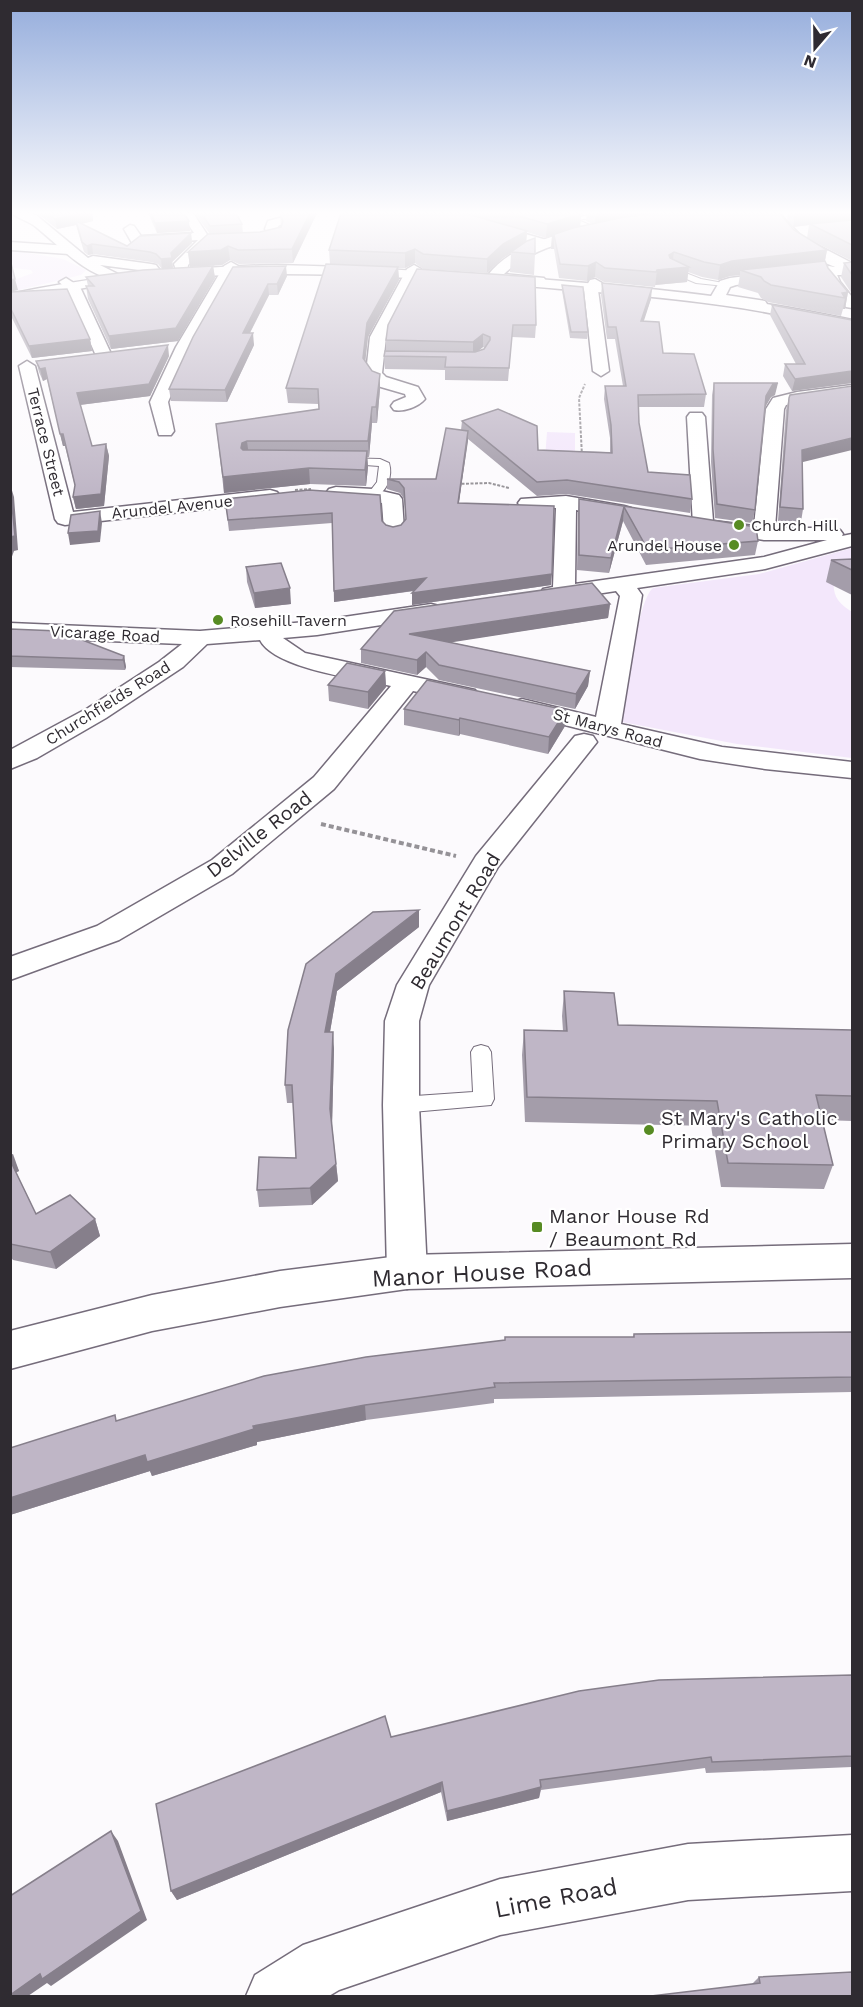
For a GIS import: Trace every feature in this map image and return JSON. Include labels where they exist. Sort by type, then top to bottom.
[{"type":"main road","points":[[80,307],[111,357],[83,360]]},
{"type":"main road","points":[[165,431],[159,402],[184,347],[207,307]]},
{"type":"main road","points":[[394,307],[378,337],[381,358],[374,373],[380,381],[412,391],[416,399],[400,406]]},
{"type":"main road","points":[[595,307],[601,371]]},
{"type":"main road","points":[[754,307],[852,325]]},
{"type":"main road","points":[[772,307],[806,315]]},
{"type":"main road","points":[[836,307],[852,309]]},
{"type":"main road","points":[[162,350],[184,347]]},
{"type":"main road","name":"Terrace Street","points":[[25,366],[65,519]]},
{"type":"main road","points":[[764,534],[775,410],[779,402],[852,390]]},
{"type":"main road","points":[[696,417],[703,525]]},
{"type":"main road","points":[[320,492],[373,495],[392,500],[394,530]]},
{"type":"main road","name":"Arundel Avenue","points":[[65,519],[287,494]]},
{"type":"main road","points":[[528,503],[575,503],[638,514]]},
{"type":"main road","points":[[564,592],[575,503]]},
{"type":"main road","points":[[682,522],[764,534],[852,534]]},
{"type":"main road","points":[[764,534],[789,542],[793,547],[786,558]]},
{"type":"main road","points":[[529,597],[765,563],[852,540]]},
{"type":"main road","points":[[596,735],[631,596],[621,584]]},
{"type":"main road","points":[[200,638],[269,634],[446,609]]},
{"type":"main road","name":"Vicarage Road","points":[[10,630],[200,638]]},
{"type":"main road","name":"St Marys Road","points":[[269,634],[274,644],[297,657],[491,700],[596,735],[758,760],[852,770]]},
{"type":"main road","name":"Churchfields Road","points":[[10,761],[74,727],[123,697],[184,656],[200,638]]},
{"type":"main road","name":"Delville Road","points":[[10,969],[108,933],[222,867],[324,783],[407,682]]},
{"type":"main road","name":"Beaumont Road","points":[[407,1272],[401,1105],[402,1021],[413,985],[486,863],[596,735]]},
{"type":"main road","name":"Manor House Road","points":[[10,1350],[152,1313],[280,1289],[407,1272],[852,1261]]},
{"type":"main road","name":"Lime Road","points":[[276,1996],[324,1966],[500,1907],[688,1872],[852,1863]]},
{"type":"lane","points":[[331,461],[380,462],[385,465],[385,479],[382,488],[373,495]]},
{"type":"lane","points":[[401,1105],[484,1099],[481,1052]]},
{"type":"path","points":[[575,503],[579,398],[586,383]]},
{"type":"path","points":[[285,815],[486,863]]},
{"type":"shaded area","points":[[547,432],[575,433],[575,459],[545,458]]},
{"type":"shaded area","points":[[852,548],[852,571],[834,578],[834,590],[837,598],[852,612],[852,758],[737,744],[622,722],[637,630],[647,596],[653,588],[759,574]]},
{"type":"building","points":[[10,307],[75,307],[90,339],[29,346]]},
{"type":"building","points":[[96,307],[189,307],[176,328],[109,336]]},
{"type":"building","points":[[210,307],[256,307],[243,333],[253,333],[225,390],[169,389],[193,337]]},
{"type":"building","points":[[312,307],[376,307],[367,323],[363,358],[372,371],[380,374],[376,407],[372,407],[368,441],[247,441],[242,443],[241,448],[243,450],[367,451],[365,470],[309,468],[223,477],[216,424],[319,409],[318,389],[286,388]]},
{"type":"building","points":[[397,307],[536,307],[536,325],[513,325],[509,368],[445,367],[446,357],[384,356],[385,351],[475,352],[484,349],[490,340],[490,337],[483,334],[473,342],[386,340],[388,325]]},
{"type":"building","points":[[566,307],[585,307],[588,332],[571,332]]},
{"type":"building","points":[[605,307],[646,307],[641,321],[659,322],[663,353],[694,354],[706,394],[638,395],[639,423],[648,472],[690,475],[692,499],[567,480],[537,482],[462,421],[498,409],[537,426],[538,450],[612,453],[611,425],[605,386],[626,386],[616,327],[608,327]]},
{"type":"building","points":[[773,307],[852,320],[852,371],[795,379],[785,364],[805,364]]},
{"type":"building","points":[[168,345],[149,384],[77,393],[92,446],[106,444],[101,494],[73,497],[75,485],[63,434],[60,434],[45,368],[40,369],[36,361]]},
{"type":"building","points":[[714,383],[778,383],[773,384],[766,396],[755,510],[717,504],[713,449]]},
{"type":"building","points":[[852,386],[852,438],[802,450],[803,509],[780,507],[790,395]]},
{"type":"building","points":[[446,428],[468,431],[458,503],[554,506],[552,574],[412,593],[426,578],[334,591],[332,513],[228,520],[225,499],[309,490],[380,495],[382,521],[393,527],[401,525],[406,519],[404,488],[399,482],[387,479],[436,479]]},
{"type":"building","points":[[10,485],[15,536],[10,537]]},
{"type":"building","points":[[579,499],[756,527],[758,541],[648,550],[624,507],[611,558],[579,555]]},
{"type":"building","points":[[100,511],[98,531],[68,533],[71,515]]},
{"type":"building","points":[[852,559],[852,570],[831,560]]},
{"type":"building","points":[[281,563],[290,588],[254,593],[246,567]]},
{"type":"building","points":[[592,583],[610,604],[409,634],[590,671],[576,694],[439,665],[426,652],[417,660],[361,649],[394,611]]},
{"type":"building","points":[[10,629],[59,631],[124,656],[123,660],[10,656]]},
{"type":"building","points":[[347,663],[385,671],[368,692],[328,685]]},
{"type":"building","points":[[427,680],[566,710],[549,737],[404,709]]},
{"type":"building","points":[[419,910],[336,974],[325,1032],[333,1032],[330,1109],[336,1164],[310,1188],[257,1190],[259,1157],[296,1158],[292,1085],[285,1085],[288,1030],[306,964],[373,912]]},
{"type":"building","points":[[564,991],[614,993],[618,1025],[852,1030],[852,1096],[816,1095],[833,1165],[728,1163],[717,1101],[527,1097],[524,1030],[567,1031]]},
{"type":"building","points":[[10,1160],[36,1214],[70,1195],[95,1219],[50,1252],[10,1244]]},
{"type":"building","points":[[852,1332],[852,1377],[494,1383],[495,1387],[365,1405],[253,1426],[254,1429],[147,1462],[145,1455],[10,1498],[10,1448],[115,1415],[116,1421],[264,1376],[366,1357],[505,1340],[505,1337],[634,1337],[634,1334]]},
{"type":"building","points":[[852,1675],[852,1756],[712,1762],[711,1757],[540,1780],[541,1787],[447,1811],[442,1782],[171,1891],[156,1804],[385,1716],[391,1737],[579,1691],[659,1680]]},
{"type":"building","points":[[111,1831],[141,1911],[42,1979],[40,1974],[10,1995],[10,1896]]},
{"type":"building","points":[[852,1972],[852,1996],[651,1996],[760,1983],[759,1977]]},
{"type":"place","name":"Church Hill","points":[[739,525]]},
{"type":"place","name":"Arundel House","points":[[734,545]]},
{"type":"place","name":"Rosehill Tavern","points":[[218,620]]},
{"type":"place","name":"St Mary's Catholic Primary School","points":[[649,1130]]},
{"type":"place","name":"Manor House Rd / Beaumont Rd","points":[[537,1227]]}]
